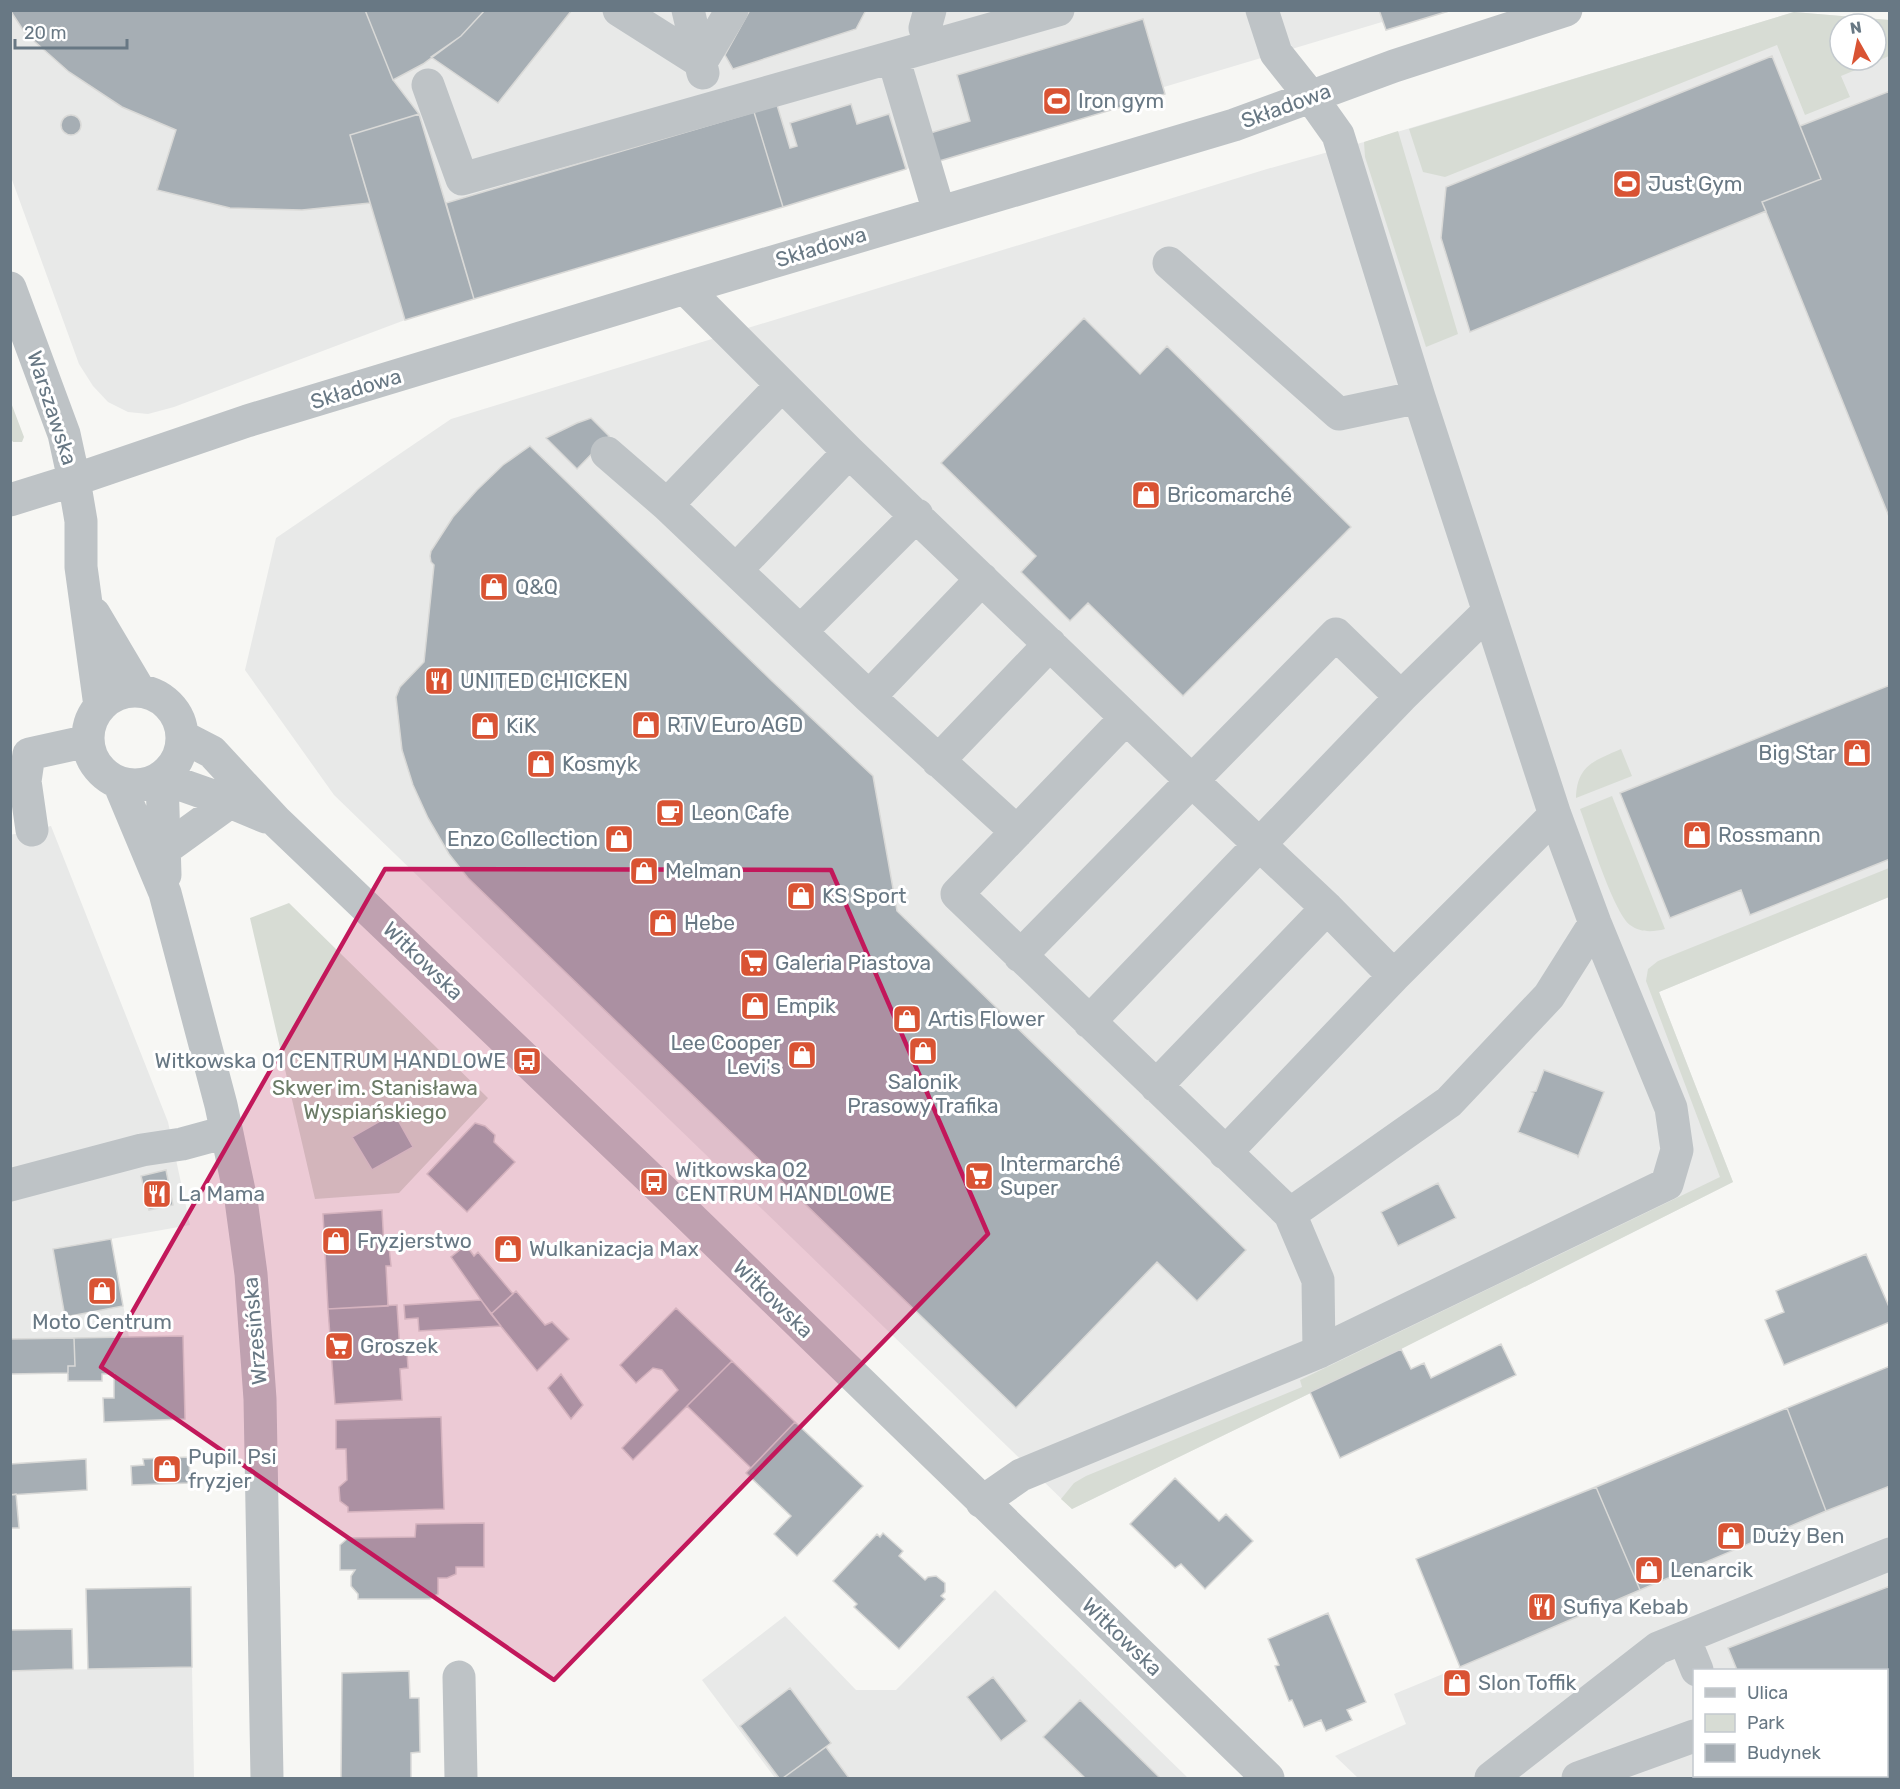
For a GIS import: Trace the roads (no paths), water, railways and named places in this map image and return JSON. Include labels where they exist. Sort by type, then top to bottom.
[{"type":"street","points":[[619,10],[701,62]]},
{"type":"street","points":[[687,10],[713,108]]},
{"type":"street","points":[[701,62],[732,10]]},
{"type":"street","points":[[930,10],[925,28],[931,46]]},
{"type":"street","points":[[428,85],[462,179],[1058,10]]},
{"type":"street","points":[[982,1502],[1021,1475],[1320,1352],[1667,1184],[1677,1150],[1671,1108],[1595,923],[1488,612],[1338,135],[1276,53],[1262,10]]},
{"type":"street","name":"Składowa","points":[[10,500],[248,421],[1234,125],[1394,66],[1566,10]]},
{"type":"street","points":[[893,57],[939,212]]},
{"type":"street","points":[[1169,263],[1339,414],[1419,397]]},
{"type":"street","name":"Warszawska","points":[[10,288],[64,434],[74,480],[81,521],[81,567],[100,706]]},
{"type":"street","points":[[685,288],[849,452],[1327,908],[1394,976]]},
{"type":"street","points":[[667,505],[781,386]]},
{"type":"street","points":[[736,570],[849,452]]},
{"type":"street","points":[[607,453],[667,505],[869,697],[1017,832]]},
{"type":"street","points":[[801,632],[917,515]]},
{"type":"street","points":[[869,697],[982,579]]},
{"type":"street","name":"Warszawska","points":[[87,602],[139,690]]},
{"type":"street","points":[[1089,1022],[1401,697],[1488,612]]},
{"type":"street","points":[[1020,956],[1336,634],[1401,697]]},
{"type":"street","points":[[938,761],[1050,644]]},
{"type":"street","points":[[139,690],[161,697],[178,714],[183,737],[181,752],[174,767],[162,778],[149,784],[133,785],[119,783],[103,773],[93,759],[88,741],[88,729],[92,717],[100,706],[117,693],[139,690]]},
{"type":"street","points":[[1126,718],[957,894],[1290,1214],[1318,1280],[1320,1352]]},
{"type":"street","name":"Witkowska","points":[[183,737],[212,752],[276,821],[662,1190],[1268,1779]]},
{"type":"street","points":[[32,830],[25,781],[29,754],[88,741]]},
{"type":"street","name":"Witkowska","points":[[162,778],[276,821]]},
{"type":"street","name":"Wrzesińska","points":[[162,778],[165,893]]},
{"type":"street","name":"Wrzesińska","points":[[119,783],[165,893],[221,1105],[241,1200],[257,1339],[263,1508],[267,1779]]},
{"type":"street","points":[[165,849],[230,802]]},
{"type":"street","points":[[1225,1153],[1394,976],[1556,815]]},
{"type":"street","points":[[1156,1086],[1327,908]]},
{"type":"street","points":[[1290,1214],[1449,1102],[1550,996],[1595,923]]},
{"type":"street","points":[[10,1185],[142,1150],[182,1144],[226,1132]]},
{"type":"street","points":[[1491,1779],[1658,1648],[1890,1554]]},
{"type":"street","points":[[1684,1638],[1696,1669]]},
{"type":"street","points":[[459,1677],[461,1779]]},
{"type":"street","points":[[1578,1779],[1693,1737]]},
{"type":"place","name":"Iron gym","points":[[1057,101]]},
{"type":"place","name":"Just Gym","points":[[1627,184]]},
{"type":"place","name":"Bricomarché","points":[[1146,495]]},
{"type":"place","name":"Q&Q","points":[[494,587]]},
{"type":"place","name":"UNITED CHICKEN","points":[[439,681]]},
{"type":"place","name":"RTV Euro AGD","points":[[646,725]]},
{"type":"place","name":"KiK","points":[[485,726]]},
{"type":"place","name":"Big Star","points":[[1857,753]]},
{"type":"place","name":"Kosmyk","points":[[541,764]]},
{"type":"place","name":"Leon Cafe","points":[[670,813]]},
{"type":"place","name":"Rossmann","points":[[1697,835]]},
{"type":"place","name":"Enzo Collection","points":[[619,839]]},
{"type":"place","name":"Melman","points":[[644,871]]},
{"type":"place","name":"KS Sport","points":[[801,896]]},
{"type":"place","name":"Hebe","points":[[663,923]]},
{"type":"place","name":"Galeria Piastova","points":[[754,963]]},
{"type":"place","name":"Empik","points":[[755,1006]]},
{"type":"place","name":"Artis Flower","points":[[907,1019]]},
{"type":"place","name":"Salonik Prasowy Trafika","points":[[923,1051]]},
{"type":"place","name":"Lee Cooper Levi's","points":[[802,1055]]},
{"type":"place","name":"Witkowska 01 CENTRUM HANDLOWE","points":[[527,1061]]},
{"type":"place","name":"Intermarché Super","points":[[979,1176]]},
{"type":"place","name":"Witkowska 02 CENTRUM HANDLOWE","points":[[654,1182]]},
{"type":"place","name":"La Mama","points":[[157,1194]]},
{"type":"place","name":"Fryzjerstwo","points":[[336,1241]]},
{"type":"place","name":"Wulkanizacja Max","points":[[508,1249]]},
{"type":"place","name":"Moto Centrum","points":[[102,1291]]},
{"type":"place","name":"Groszek","points":[[339,1346]]},
{"type":"place","name":"Pupil. Psi fryzjer","points":[[167,1469]]},
{"type":"place","name":"Duży Ben","points":[[1731,1536]]},
{"type":"place","name":"Lenarcik","points":[[1649,1570]]},
{"type":"place","name":"Sufiya Kebab","points":[[1542,1607]]},
{"type":"place","name":"Slon Toffik","points":[[1457,1683]]},
{"type":"park label","name":"Skwer im. Stanisława Wyspiańskiego","points":[[375,1100]]}]
